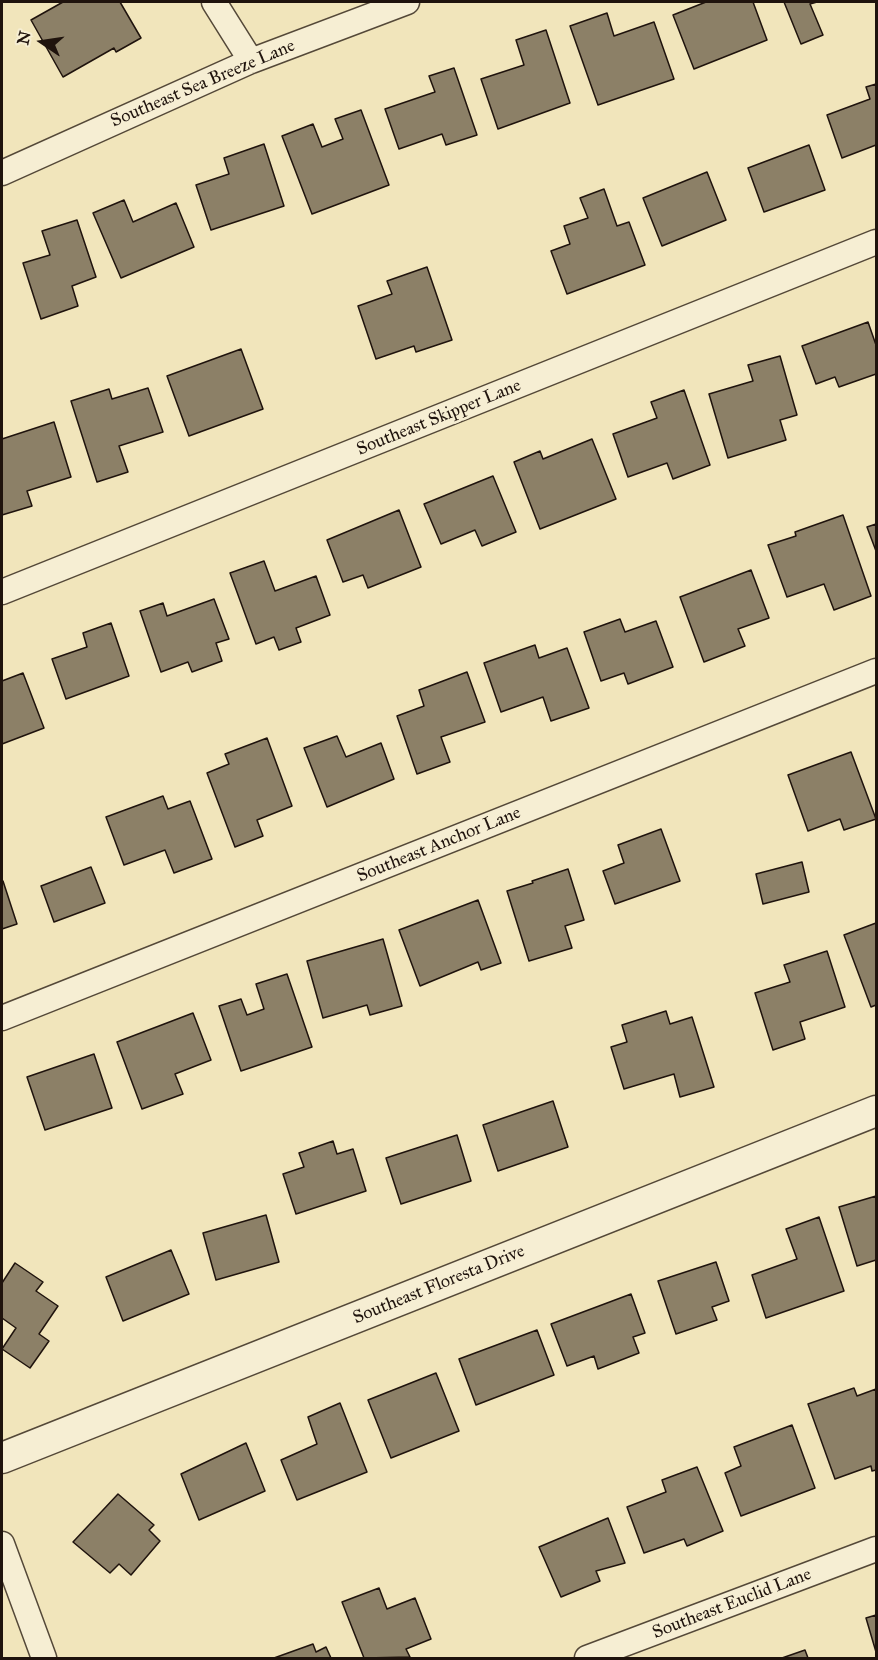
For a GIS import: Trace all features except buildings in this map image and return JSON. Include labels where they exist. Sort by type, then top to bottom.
[{"type":"street","points":[[214,2],[251,61]]},
{"type":"street","name":"Southeast Sea Breeze Lane","points":[[2,173],[251,61],[407,2]]},
{"type":"street","name":"Southeast Skipper Lane","points":[[2,592],[876,242]]},
{"type":"street","name":"Southeast Anchor Lane","points":[[2,1018],[876,671]]},
{"type":"street","name":"Southeast Floresta Drive","points":[[2,1458],[876,1111]]},
{"type":"street","points":[[2,1544],[44,1659]]},
{"type":"street","name":"Southeast Euclid Lane","points":[[587,1659],[876,1549]]}]
